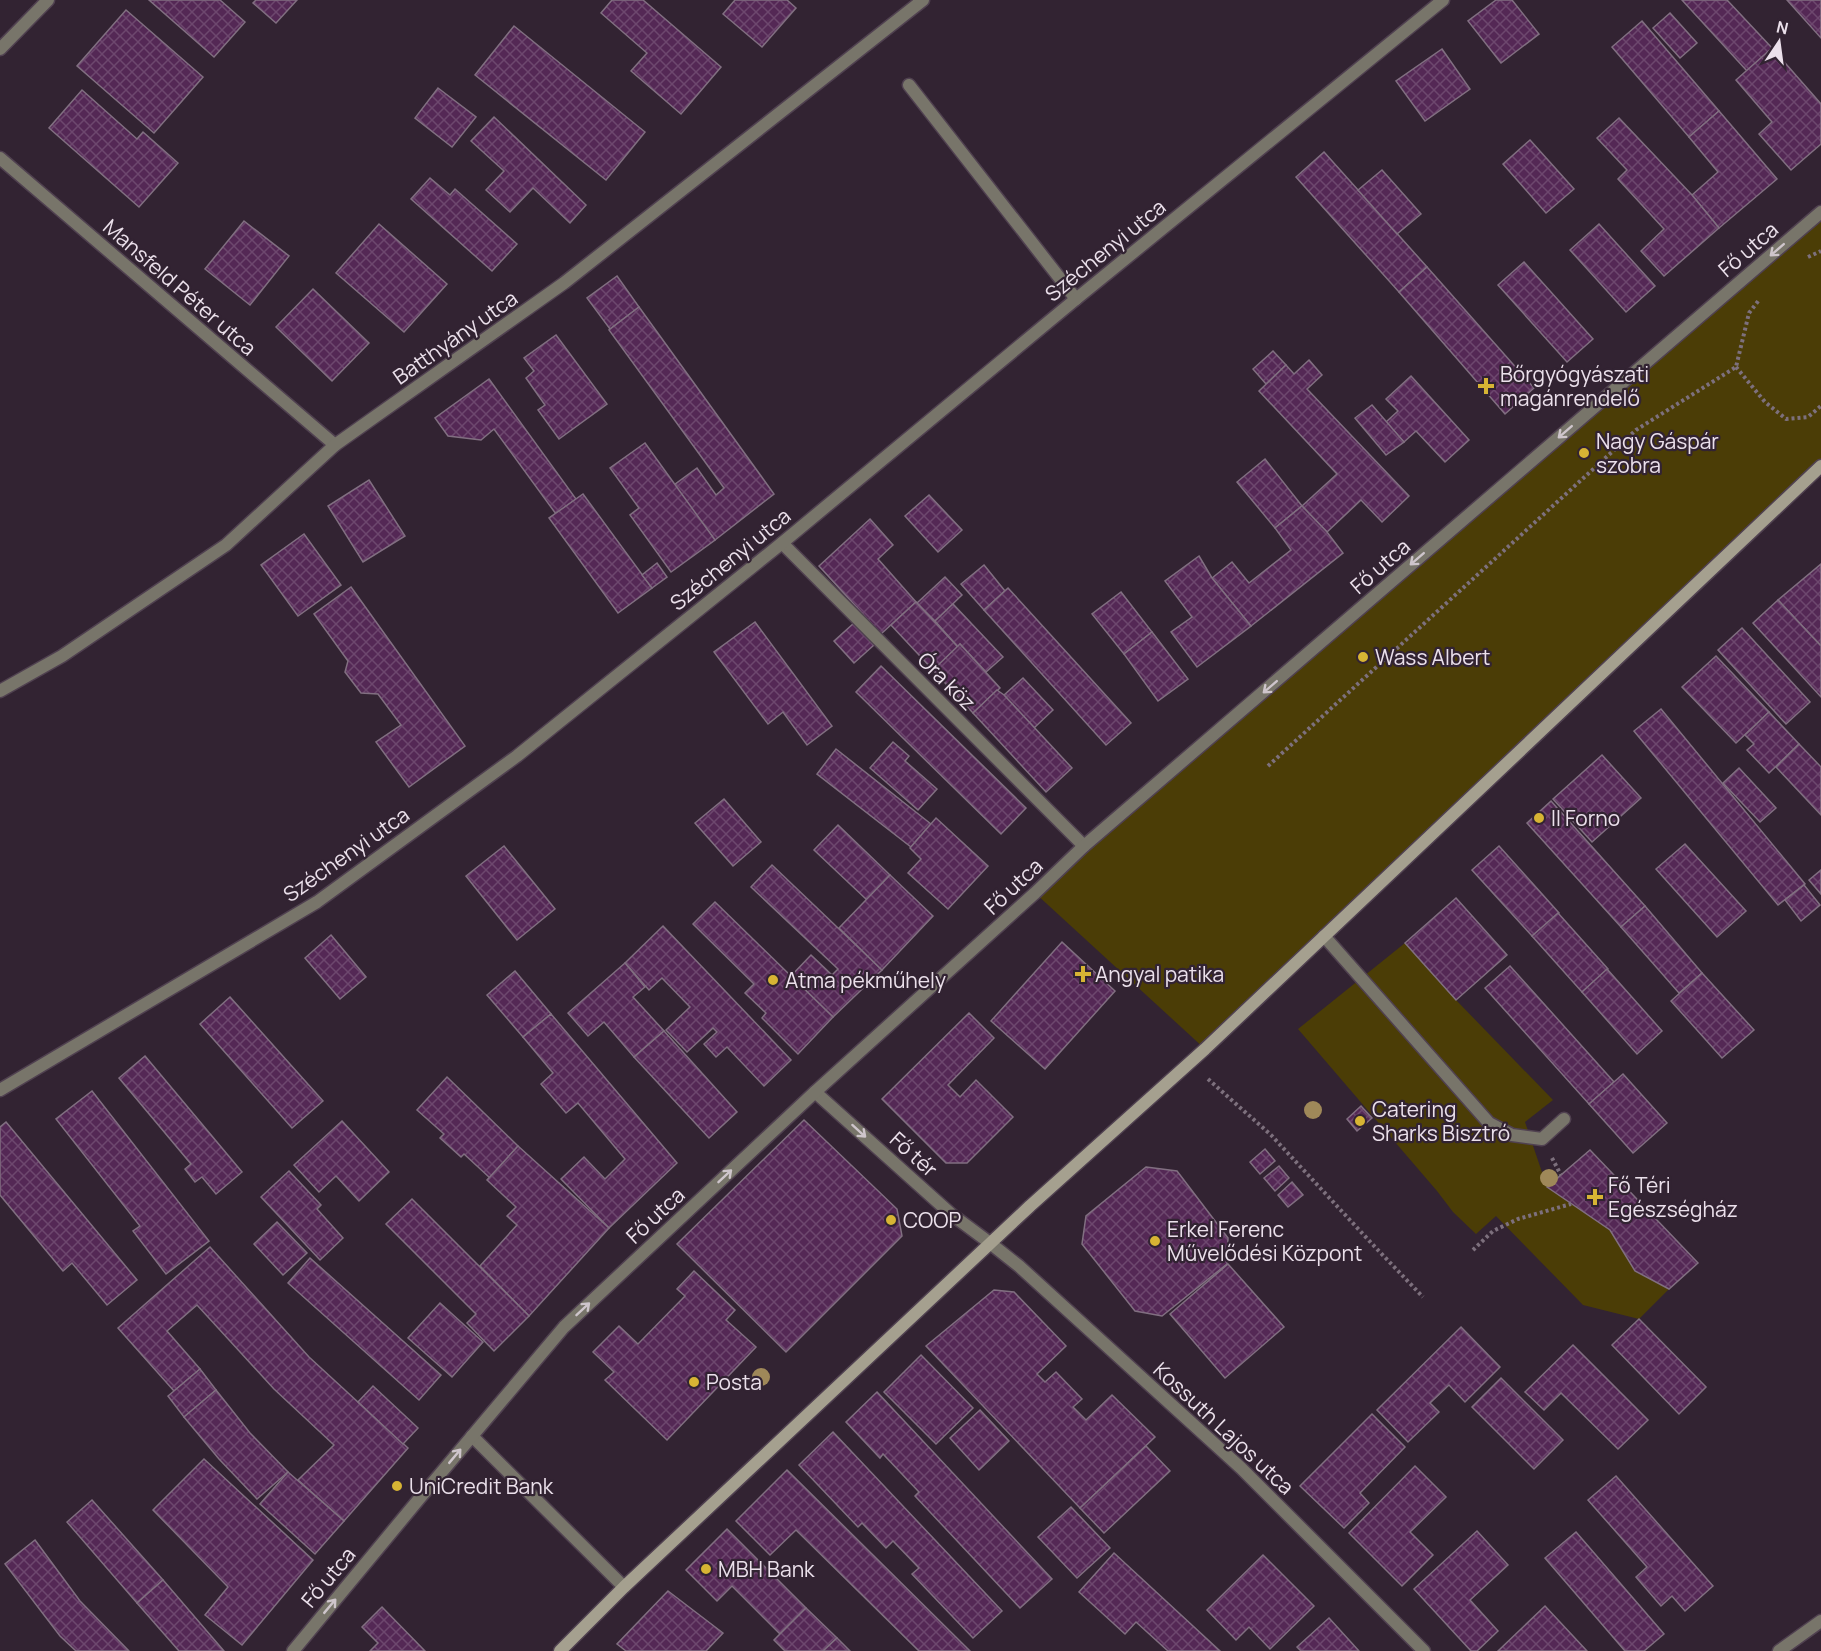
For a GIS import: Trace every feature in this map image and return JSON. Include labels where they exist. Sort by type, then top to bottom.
[{"type":"main road","points":[[560,1651],[624,1587],[990,1243],[1190,1063],[1821,466]]},
{"type":"street","points":[[0,49],[48,0]]},
{"type":"street","name":"Batthyány utca","points":[[0,691],[62,656],[226,545],[335,445],[564,283],[923,0]]},
{"type":"street","name":"Széchenyi utca","points":[[0,1090],[317,902],[517,756],[782,543],[1076,299],[1443,0]]},
{"type":"street","points":[[909,85],[1076,299]]},
{"type":"street","name":"Mansfeld Péter utca","points":[[0,158],[335,445]]},
{"type":"street","name":"Fő utca","points":[[293,1651],[564,1327],[815,1092],[1084,846],[1821,212]]},
{"type":"street","name":"Óra köz","points":[[782,543],[1084,846]]},
{"type":"street","points":[[1324,936],[1489,1123],[1512,1135],[1542,1139],[1564,1119]]},
{"type":"street","name":"Fő tér","points":[[815,1092],[951,1214],[990,1243]]},
{"type":"street","name":"Kossuth Lajos utca","points":[[990,1243],[1019,1266],[1241,1468],[1424,1651]]},
{"type":"street","points":[[472,1436],[624,1587]]},
{"type":"street","points":[[1779,1651],[1821,1621]]},
{"type":"path","points":[[1801,260],[1821,251]]},
{"type":"path","points":[[1268,766],[1636,430],[1736,367],[1749,313],[1762,296]]},
{"type":"path","points":[[1736,367],[1765,402],[1786,419],[1808,417],[1821,406]]},
{"type":"path","points":[[1190,1063],[1271,1135],[1423,1297]]},
{"type":"path","points":[[1473,1250],[1493,1231],[1518,1219],[1571,1204]]},
{"type":"shaded area","points":[[1821,212],[1821,466],[1205,1049],[1035,893]]},
{"type":"shaded area","points":[[1405,943],[1456,1000],[1553,1100],[1525,1122],[1547,1187],[1610,1230],[1635,1271],[1669,1289],[1639,1319],[1583,1305],[1496,1216],[1476,1234],[1453,1212],[1298,1029]]},
{"type":"building","points":[[149,0],[220,0],[245,22],[214,57]]},
{"type":"building","points":[[256,0],[297,0],[276,23],[253,3]]},
{"type":"building","points":[[612,0],[643,0],[721,67],[681,114],[631,71],[647,53],[601,13]]},
{"type":"building","points":[[735,0],[787,0],[796,8],[762,47],[723,14]]},
{"type":"building","points":[[1496,0],[1512,0],[1539,34],[1501,63],[1468,21]]},
{"type":"building","points":[[1682,0],[1727,0],[1772,48],[1747,71]]},
{"type":"building","points":[[1787,0],[1821,0],[1821,38]]},
{"type":"building","points":[[126,10],[203,77],[154,133],[77,66]]},
{"type":"building","points":[[1670,13],[1697,43],[1680,58],[1653,28]]},
{"type":"building","points":[[1642,21],[1719,111],[1689,137],[1612,47]]},
{"type":"building","points":[[514,26],[645,132],[606,180],[475,75]]},
{"type":"building","points":[[1772,48],[1821,104],[1821,144],[1791,170],[1759,134],[1772,122],[1736,80]]},
{"type":"building","points":[[1442,49],[1470,89],[1425,121],[1396,81]]},
{"type":"building","points":[[438,88],[476,117],[452,147],[415,118]]},
{"type":"building","points":[[82,90],[137,139],[143,132],[178,163],[139,207],[49,128]]},
{"type":"building","points":[[1719,111],[1777,179],[1719,228],[1692,195],[1718,172],[1689,137]]},
{"type":"building","points":[[494,117],[586,205],[570,223],[533,188],[510,212],[486,190],[504,171],[471,141]]},
{"type":"building","points":[[1619,118],[1692,195],[1719,228],[1664,276],[1641,251],[1664,229],[1618,179],[1627,170],[1597,138]]},
{"type":"building","points":[[1530,140],[1574,189],[1546,213],[1503,164]]},
{"type":"building","points":[[1324,152],[1427,267],[1399,292],[1296,177]]},
{"type":"building","points":[[1382,170],[1421,214],[1397,234],[1358,190]]},
{"type":"building","points":[[430,178],[450,195],[455,189],[517,244],[492,271],[411,199]]},
{"type":"building","points":[[244,221],[289,256],[250,305],[205,269]]},
{"type":"building","points":[[379,224],[447,284],[404,332],[336,273]]},
{"type":"building","points":[[1599,224],[1655,286],[1626,312],[1570,250]]},
{"type":"building","points":[[1524,262],[1593,339],[1567,362],[1498,285]]},
{"type":"building","points":[[1427,267],[1534,388],[1505,414],[1399,292]]},
{"type":"building","points":[[617,276],[639,307],[610,329],[587,298]]},
{"type":"building","points":[[313,289],[369,343],[332,381],[276,327]]},
{"type":"building","points":[[639,307],[774,494],[715,540],[674,485],[697,468],[716,495],[724,488],[609,330]]},
{"type":"building","points":[[556,335],[607,404],[559,439],[538,410],[545,405],[526,378],[534,371],[524,358]]},
{"type":"building","points":[[1273,351],[1286,365],[1266,384],[1253,369]]},
{"type":"building","points":[[1309,360],[1322,375],[1307,389],[1409,496],[1382,522],[1361,500],[1327,532],[1302,506],[1337,474],[1259,391],[1286,365],[1294,374]]},
{"type":"building","points":[[1411,376],[1469,440],[1445,462],[1416,431],[1404,442],[1386,422],[1398,411],[1386,399]]},
{"type":"building","points":[[489,379],[576,499],[556,514],[494,429],[481,440],[448,436],[435,418]]},
{"type":"building","points":[[1372,405],[1404,442],[1386,455],[1355,418]]},
{"type":"building","points":[[645,443],[715,540],[671,572],[630,515],[639,508],[610,468]]},
{"type":"building","points":[[1265,459],[1302,506],[1275,528],[1237,482]]},
{"type":"building","points":[[369,480],[405,536],[363,562],[328,506]]},
{"type":"building","points":[[583,494],[652,588],[618,613],[549,518]]},
{"type":"building","points":[[929,495],[962,530],[938,552],[905,516]]},
{"type":"building","points":[[1302,506],[1343,553],[1251,626],[1212,578],[1232,562],[1249,583],[1291,550],[1275,528]]},
{"type":"building","points":[[870,519],[893,545],[878,559],[916,602],[881,634],[819,566]]},
{"type":"building","points":[[304,534],[341,585],[298,616],[261,565]]},
{"type":"building","points":[[1199,556],[1212,578],[1251,626],[1197,667],[1171,632],[1192,617],[1165,581]]},
{"type":"building","points":[[657,563],[667,577],[652,588],[642,575]]},
{"type":"building","points":[[1821,564],[1821,646],[1778,600]]},
{"type":"building","points":[[984,565],[1005,591],[984,610],[961,584]]},
{"type":"building","points":[[945,577],[962,595],[935,621],[917,603]]},
{"type":"building","points":[[351,587],[465,746],[409,787],[376,742],[401,725],[378,694],[361,693],[345,672],[348,661],[314,614]]},
{"type":"building","points":[[1008,588],[1131,723],[1106,745],[984,610]]},
{"type":"building","points":[[1121,592],[1152,632],[1124,654],[1092,614]]},
{"type":"building","points":[[1778,600],[1821,646],[1821,697],[1753,623]]},
{"type":"building","points":[[916,602],[958,647],[933,670],[891,625]]},
{"type":"building","points":[[953,604],[1003,657],[986,672],[960,644],[958,647],[935,621]]},
{"type":"building","points":[[755,622],[832,726],[807,745],[783,712],[768,724],[714,652]]},
{"type":"building","points":[[854,623],[874,645],[854,663],[834,641]]},
{"type":"building","points":[[1742,628],[1810,702],[1786,724],[1718,650]]},
{"type":"building","points":[[1152,632],[1188,679],[1158,701],[1124,654]]},
{"type":"building","points":[[960,644],[1000,688],[973,713],[933,670]]},
{"type":"building","points":[[1716,656],[1769,712],[1736,743],[1682,687]]},
{"type":"building","points":[[881,666],[1026,808],[1001,834],[856,692]]},
{"type":"building","points":[[1023,678],[1053,710],[1034,728],[1004,695]]},
{"type":"building","points":[[997,690],[1072,768],[1046,792],[973,713]]},
{"type":"building","points":[[1661,709],[1805,884],[1778,905],[1634,731]]},
{"type":"building","points":[[1769,712],[1799,744],[1769,773],[1747,750],[1754,744],[1745,735]]},
{"type":"building","points":[[893,742],[909,756],[905,761],[937,789],[918,810],[870,768]]},
{"type":"building","points":[[1799,744],[1821,767],[1821,815],[1776,767]]},
{"type":"building","points":[[836,749],[931,824],[911,847],[817,774]]},
{"type":"building","points":[[1602,755],[1641,798],[1592,842],[1553,799]]},
{"type":"building","points":[[1739,768],[1776,808],[1760,822],[1723,783]]},
{"type":"building","points":[[724,799],[761,842],[733,866],[695,823]]},
{"type":"building","points":[[1551,801],[1645,906],[1621,927],[1527,823]]},
{"type":"building","points":[[936,818],[988,866],[948,909],[908,873],[921,859],[910,848]]},
{"type":"building","points":[[838,825],[890,875],[867,900],[814,850]]},
{"type":"building","points":[[1685,844],[1746,911],[1717,937],[1656,869]]},
{"type":"building","points":[[504,846],[555,909],[517,940],[466,876]]},
{"type":"building","points":[[1499,846],[1559,913],[1532,936],[1472,870]]},
{"type":"building","points":[[772,865],[882,970],[833,1017],[791,976],[811,955],[832,975],[838,969],[751,887]]},
{"type":"building","points":[[1821,870],[1821,894],[1809,880]]},
{"type":"building","points":[[890,875],[933,916],[882,970],[839,928]]},
{"type":"building","points":[[1804,885],[1820,905],[1801,921],[1785,900]]},
{"type":"building","points":[[1456,898],[1507,955],[1456,1000],[1405,943]]},
{"type":"building","name":"Atma pékműhely","points":[[715,902],[833,1017],[798,1054],[762,1018],[766,1013],[745,993],[754,984],[693,924]]},
{"type":"building","points":[[1645,906],[1702,973],[1679,993],[1621,927]]},
{"type":"building","points":[[1558,913],[1608,969],[1582,992],[1532,936]]},
{"type":"building","points":[[663,926],[791,1060],[764,1086],[727,1047],[716,1057],[704,1044],[717,1032],[713,1028],[687,1052],[666,1030],[690,1007],[662,978],[649,990],[625,963]]},
{"type":"building","points":[[331,935],[366,977],[340,999],[305,958]]},
{"type":"building","points":[[1062,942],[1115,991],[1045,1069],[991,1021]]},
{"type":"building","points":[[625,963],[645,987],[633,997],[664,1031],[634,1057],[604,1022],[588,1036],[568,1013]]},
{"type":"building","points":[[1510,966],[1614,1082],[1589,1104],[1485,988]]},
{"type":"building","points":[[1607,969],[1662,1031],[1637,1054],[1582,992]]},
{"type":"building","points":[[515,971],[551,1014],[523,1037],[487,995]]},
{"type":"building","points":[[1702,973],[1754,1030],[1722,1058],[1671,1001]]},
{"type":"building","points":[[230,997],[323,1101],[292,1128],[200,1024]]},
{"type":"building","points":[[969,1013],[994,1038],[948,1085],[960,1097],[976,1080],[1013,1117],[967,1163],[946,1163],[882,1099]]},
{"type":"building","points":[[551,1014],[677,1163],[609,1228],[561,1179],[584,1157],[605,1179],[625,1159],[578,1103],[566,1113],[541,1084],[553,1073],[523,1037]]},
{"type":"building","points":[[664,1031],[737,1112],[709,1138],[634,1057]]},
{"type":"building","points":[[145,1056],[242,1172],[216,1194],[202,1177],[195,1182],[185,1169],[191,1164],[119,1078]]},
{"type":"building","points":[[1623,1074],[1667,1123],[1633,1153],[1589,1104]]},
{"type":"building","points":[[447,1077],[518,1146],[490,1178],[464,1154],[461,1157],[440,1138],[444,1134],[417,1110]]},
{"type":"building","points":[[92,1091],[209,1241],[166,1274],[133,1231],[140,1226],[56,1119]]},
{"type":"building","points":[[1361,1106],[1372,1118],[1357,1131],[1347,1119]]},
{"type":"building","points":[[804,1120],[897,1209],[902,1236],[786,1352],[677,1244]]},
{"type":"building","points":[[342,1121],[389,1172],[359,1201],[336,1176],[319,1192],[294,1165]]},
{"type":"building","points":[[6,1122],[137,1280],[107,1305],[72,1263],[63,1271],[0,1195],[0,1127]]},
{"type":"building","points":[[518,1146],[609,1228],[529,1316],[480,1266],[517,1225],[507,1216],[516,1207],[487,1180]]},
{"type":"building","points":[[1265,1149],[1275,1161],[1260,1174],[1250,1162]]},
{"type":"building","points":[[1590,1150],[1698,1263],[1669,1289],[1635,1271],[1610,1230],[1547,1187]]},
{"type":"building","points":[[1279,1166],[1289,1178],[1275,1191],[1264,1178]]},
{"type":"building","name":"Erkel Ferenc Művelődési Központ","points":[[1146,1167],[1177,1171],[1228,1238],[1227,1264],[1162,1316],[1135,1311],[1082,1244],[1086,1216]]},
{"type":"building","points":[[289,1171],[321,1205],[317,1209],[343,1238],[320,1260],[261,1197]]},
{"type":"building","points":[[1292,1182],[1303,1195],[1288,1207],[1278,1195]]},
{"type":"building","points":[[412,1199],[529,1316],[494,1351],[467,1323],[476,1314],[386,1224]]},
{"type":"building","points":[[277,1222],[307,1253],[283,1275],[254,1244]]},
{"type":"building","points":[[210,1247],[309,1357],[408,1448],[344,1521],[298,1480],[334,1445],[274,1389],[197,1305],[167,1331],[200,1369],[174,1391],[118,1328]]},
{"type":"building","points":[[310,1258],[441,1375],[419,1400],[288,1283]]},
{"type":"building","points":[[1228,1264],[1284,1327],[1225,1378],[1170,1314]]},
{"type":"building","points":[[694,1271],[735,1310],[726,1320],[756,1347],[667,1440],[605,1380],[614,1372],[593,1352],[619,1326],[638,1344],[685,1296],[677,1289]]},
{"type":"building","points":[[994,1290],[1014,1292],[1066,1346],[1037,1374],[1045,1382],[1056,1372],[1082,1399],[1073,1407],[1086,1420],[1112,1395],[1155,1437],[1080,1508],[926,1346]]},
{"type":"building","points":[[440,1303],[483,1342],[452,1377],[408,1338]]},
{"type":"building","points":[[1639,1319],[1706,1387],[1679,1414],[1612,1345]]},
{"type":"building","points":[[1461,1327],[1500,1367],[1465,1402],[1449,1385],[1430,1403],[1439,1412],[1408,1442],[1377,1410]]},
{"type":"building","points":[[1573,1345],[1648,1420],[1618,1449],[1561,1393],[1544,1410],[1525,1392]]},
{"type":"building","points":[[921,1355],[973,1408],[936,1444],[884,1392]]},
{"type":"building","points":[[200,1369],[216,1390],[184,1417],[168,1396]]},
{"type":"building","points":[[1501,1378],[1563,1440],[1534,1469],[1472,1407]]},
{"type":"building","points":[[373,1386],[418,1428],[403,1444],[358,1402]]},
{"type":"building","points":[[216,1390],[250,1433],[288,1472],[257,1499],[184,1417]]},
{"type":"building","points":[[877,1392],[1052,1579],[1020,1608],[915,1496],[919,1492],[883,1454],[880,1458],[846,1422]]},
{"type":"building","points":[[980,1410],[1009,1441],[979,1470],[950,1438]]},
{"type":"building","points":[[1372,1414],[1405,1447],[1360,1493],[1369,1503],[1344,1528],[1300,1486]]},
{"type":"building","points":[[833,1432],[1002,1611],[973,1638],[912,1574],[919,1568],[893,1541],[886,1548],[862,1523],[858,1527],[799,1465]]},
{"type":"building","points":[[1146,1446],[1170,1471],[1104,1533],[1080,1508]]},
{"type":"building","points":[[204,1459],[313,1560],[242,1645],[205,1615],[228,1587],[153,1510]]},
{"type":"building","points":[[1415,1466],[1446,1497],[1410,1532],[1433,1555],[1402,1586],[1349,1533]]},
{"type":"building","points":[[787,1470],[970,1651],[919,1651],[796,1530],[770,1555],[736,1521]]},
{"type":"building","points":[[288,1472],[344,1521],[315,1554],[260,1504]]},
{"type":"building","points":[[1616,1476],[1713,1586],[1685,1611],[1672,1596],[1661,1606],[1636,1577],[1647,1567],[1588,1500]]},
{"type":"building","points":[[92,1500],[163,1580],[137,1603],[67,1522]]},
{"type":"building","points":[[1071,1507],[1110,1548],[1077,1578],[1038,1537]]},
{"type":"building","points":[[727,1529],[806,1608],[780,1634],[732,1586],[717,1601],[686,1570]]},
{"type":"building","points":[[1477,1531],[1508,1565],[1470,1600],[1498,1631],[1477,1651],[1471,1651],[1414,1589]]},
{"type":"building","points":[[1576,1532],[1664,1634],[1644,1651],[1625,1651],[1545,1558]]},
{"type":"building","points":[[35,1540],[80,1601],[129,1651],[76,1651],[60,1636],[5,1564]]},
{"type":"building","points":[[1114,1553],[1220,1651],[1168,1651],[1136,1622],[1125,1634],[1079,1592]]},
{"type":"building","points":[[1263,1555],[1314,1606],[1270,1649],[1249,1627],[1236,1640],[1207,1610]]},
{"type":"building","points":[[163,1580],[224,1651],[179,1651],[137,1603]]},
{"type":"building","points":[[668,1591],[723,1633],[706,1651],[626,1651],[617,1644]]},
{"type":"building","points":[[1545,1606],[1587,1651],[1498,1651]]},
{"type":"building","points":[[382,1607],[425,1651],[370,1651],[378,1643],[362,1627]]},
{"type":"building","points":[[806,1608],[837,1638],[823,1651],[785,1651],[774,1640]]},
{"type":"building","points":[[1329,1618],[1359,1651],[1301,1651],[1297,1647]]},
{"type":"building","points":[[837,1638],[850,1651],[823,1651]]},
{"type":"place","name":"Bőrgyógyászati magánrendelő","points":[[1486,386]]},
{"type":"place","name":"Nagy Gáspár szobra","points":[[1584,453]]},
{"type":"place","name":"Wass Albert","points":[[1363,657]]},
{"type":"place","name":"Il Forno","points":[[1539,818]]},
{"type":"place","name":"Angyal patika","points":[[1083,974]]},
{"type":"place","name":"Atma pékműhely","points":[[773,980]]},
{"type":"place","name":"Catering Sharks Bisztró","points":[[1360,1121]]},
{"type":"place","name":"Fő Téri Egészségház","points":[[1595,1197]]},
{"type":"place","name":"COOP","points":[[891,1220]]},
{"type":"place","name":"Erkel Ferenc Művelődési Központ","points":[[1155,1241]]},
{"type":"place","name":"Posta","points":[[694,1382]]},
{"type":"place","name":"UniCredit Bank","points":[[397,1486]]},
{"type":"place","name":"MBH Bank","points":[[706,1569]]}]
